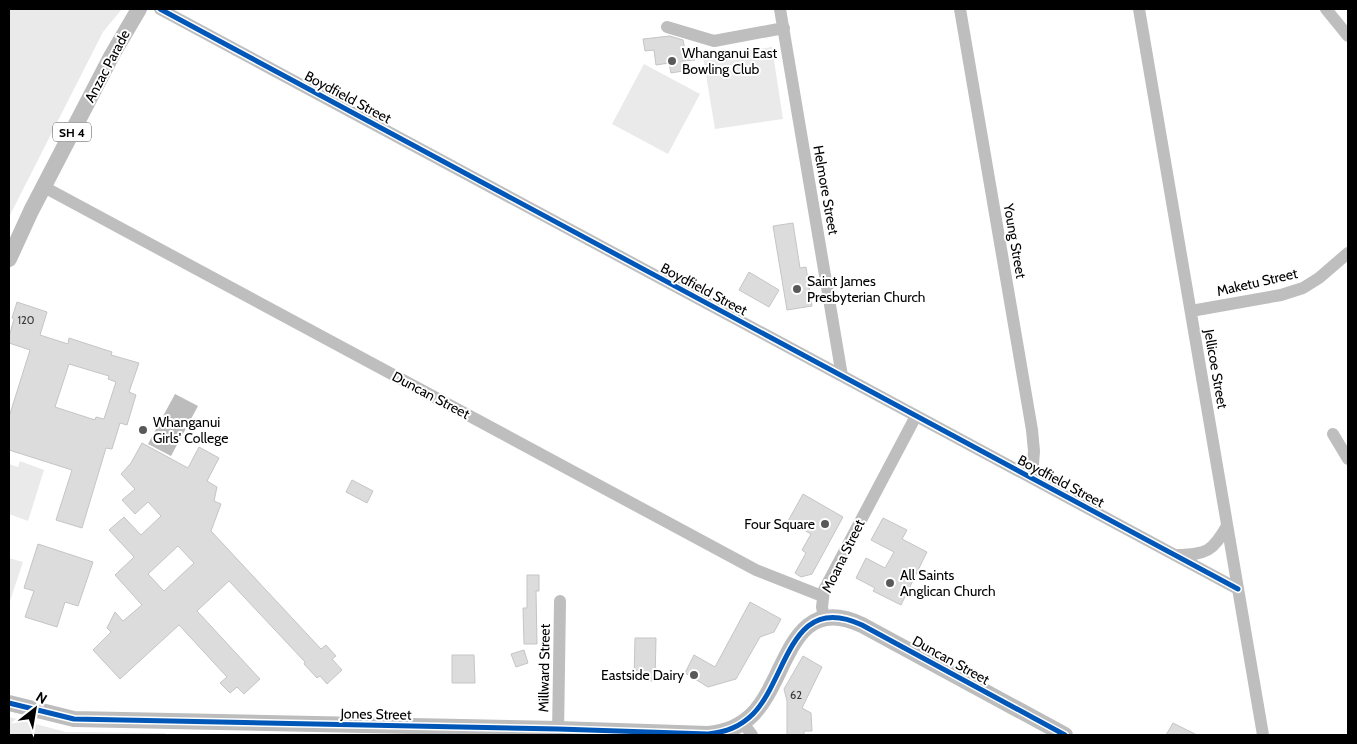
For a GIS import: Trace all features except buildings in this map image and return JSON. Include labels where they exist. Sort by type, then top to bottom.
[{"type":"main road","name":"Anzac Parade","points":[[9,259],[112,55],[139,9]]},
{"type":"main road","name":"Duncan Street","points":[[824,618],[843,617],[862,625],[1065,735]]},
{"type":"main road","points":[[748,729],[754,714],[798,636],[808,625],[824,618]]},
{"type":"main road","name":"Jones Street","points":[[9,703],[74,719],[345,730],[708,734],[748,729]]},
{"type":"street","name":"Boydfield Street","points":[[160,9],[1238,590]]},
{"type":"street","name":"Helmore Street","points":[[780,9],[842,376]]},
{"type":"street","name":"Young Street","points":[[960,9],[1032,430],[1034,463],[1032,478]]},
{"type":"street","name":"Jellicoe Street","points":[[1139,9],[1263,735]]},
{"type":"street","points":[[1326,9],[1348,36]]},
{"type":"street","points":[[667,27],[714,42],[784,28]]},
{"type":"street","name":"Duncan Street","points":[[44,187],[756,570],[822,596]]},
{"type":"street","name":"Maketu Street","points":[[1191,311],[1282,295],[1303,288],[1319,278],[1348,253]]},
{"type":"street","name":"Moana Street","points":[[824,618],[822,596],[824,590],[916,416]]},
{"type":"street","points":[[1333,434],[1348,459]]},
{"type":"street","points":[[1175,555],[1201,554],[1209,550],[1215,545],[1227,526]]},
{"type":"street","name":"Millward Street","points":[[558,732],[560,600]]},
{"type":"shaded area","points":[[9,9],[122,9],[103,32],[9,217]]},
{"type":"shaded area","points":[[772,47],[783,119],[715,129],[703,57]]},
{"type":"shaded area","points":[[644,64],[700,94],[668,154],[612,124]]},
{"type":"shaded area","points":[[175,394],[198,406],[171,456],[148,444]]},
{"type":"shaded area","points":[[20,461],[44,470],[28,521],[9,514],[9,464],[18,467]]},
{"type":"shaded area","points":[[9,558],[23,562],[10,601],[9,601]]},
{"type":"shaded area","points":[[9,717],[66,732],[165,733],[165,735],[9,735]]},
{"type":"cycle path","points":[[160,9],[1238,589]]},
{"type":"cycle path","points":[[9,703],[74,719],[708,734],[732,728],[748,719],[765,698],[794,643],[805,629],[820,620],[838,618],[862,625],[1065,735]]},
{"type":"place","name":"Whanganui East Bowling Club","points":[[672,61]]},
{"type":"place","name":"Saint James Presbyterian Church","points":[[797,289]]},
{"type":"place","name":"Whanganui Girls' College","points":[[143,430]]},
{"type":"place","name":"Four Square","points":[[825,524]]},
{"type":"place","name":"All Saints Anglican Church","points":[[890,583]]},
{"type":"place","name":"Eastside Dairy","points":[[694,675]]}]
